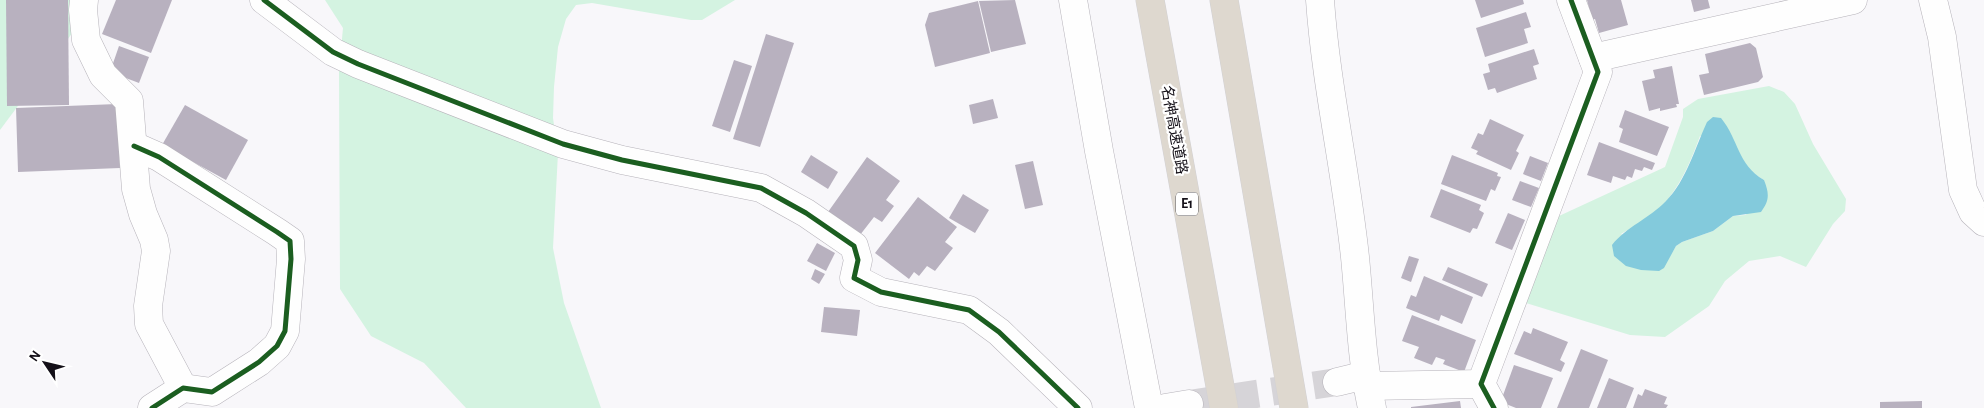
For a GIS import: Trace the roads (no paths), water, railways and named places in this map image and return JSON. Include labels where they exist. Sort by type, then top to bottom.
[{"type":"highway","name":"名神高速道路","points":[[1150,0],[1224,408]]},
{"type":"highway","points":[[1224,0],[1294,408]]},
{"type":"street","points":[[84,0],[82,10],[86,40],[103,75],[128,101],[134,146],[136,189],[156,251],[148,306],[150,324],[183,388]]},
{"type":"street","points":[[264,0],[333,52],[358,64],[563,144],[622,160],[761,188],[806,213],[854,246],[858,260],[854,278],[882,292],[969,310],[999,332],[1078,408]]},
{"type":"street","points":[[1073,0],[1099,151],[1149,408]]},
{"type":"street","points":[[1320,0],[1339,151],[1355,257],[1358,308],[1368,390]]},
{"type":"street","points":[[1494,408],[1481,384],[1598,72],[1571,0]]},
{"type":"street","points":[[1593,58],[1853,0]]},
{"type":"street","points":[[1933,0],[1942,37],[1963,190],[1973,212],[1984,222]]},
{"type":"street","points":[[134,146],[159,157],[290,241],[291,259],[285,331],[277,346],[259,362],[212,392],[183,388],[152,408]]},
{"type":"street","points":[[1337,382],[1368,390],[1481,384]]},
{"type":"water","points":[[1713,117],[1721,118],[1748,167],[1764,180],[1768,196],[1764,208],[1761,212],[1733,216],[1713,231],[1682,242],[1676,246],[1664,268],[1659,271],[1641,270],[1626,266],[1614,256],[1612,245],[1624,233],[1652,213],[1673,193],[1690,164],[1707,122]]},
{"type":"tunnel","points":[[1189,404],[1337,382]]}]
